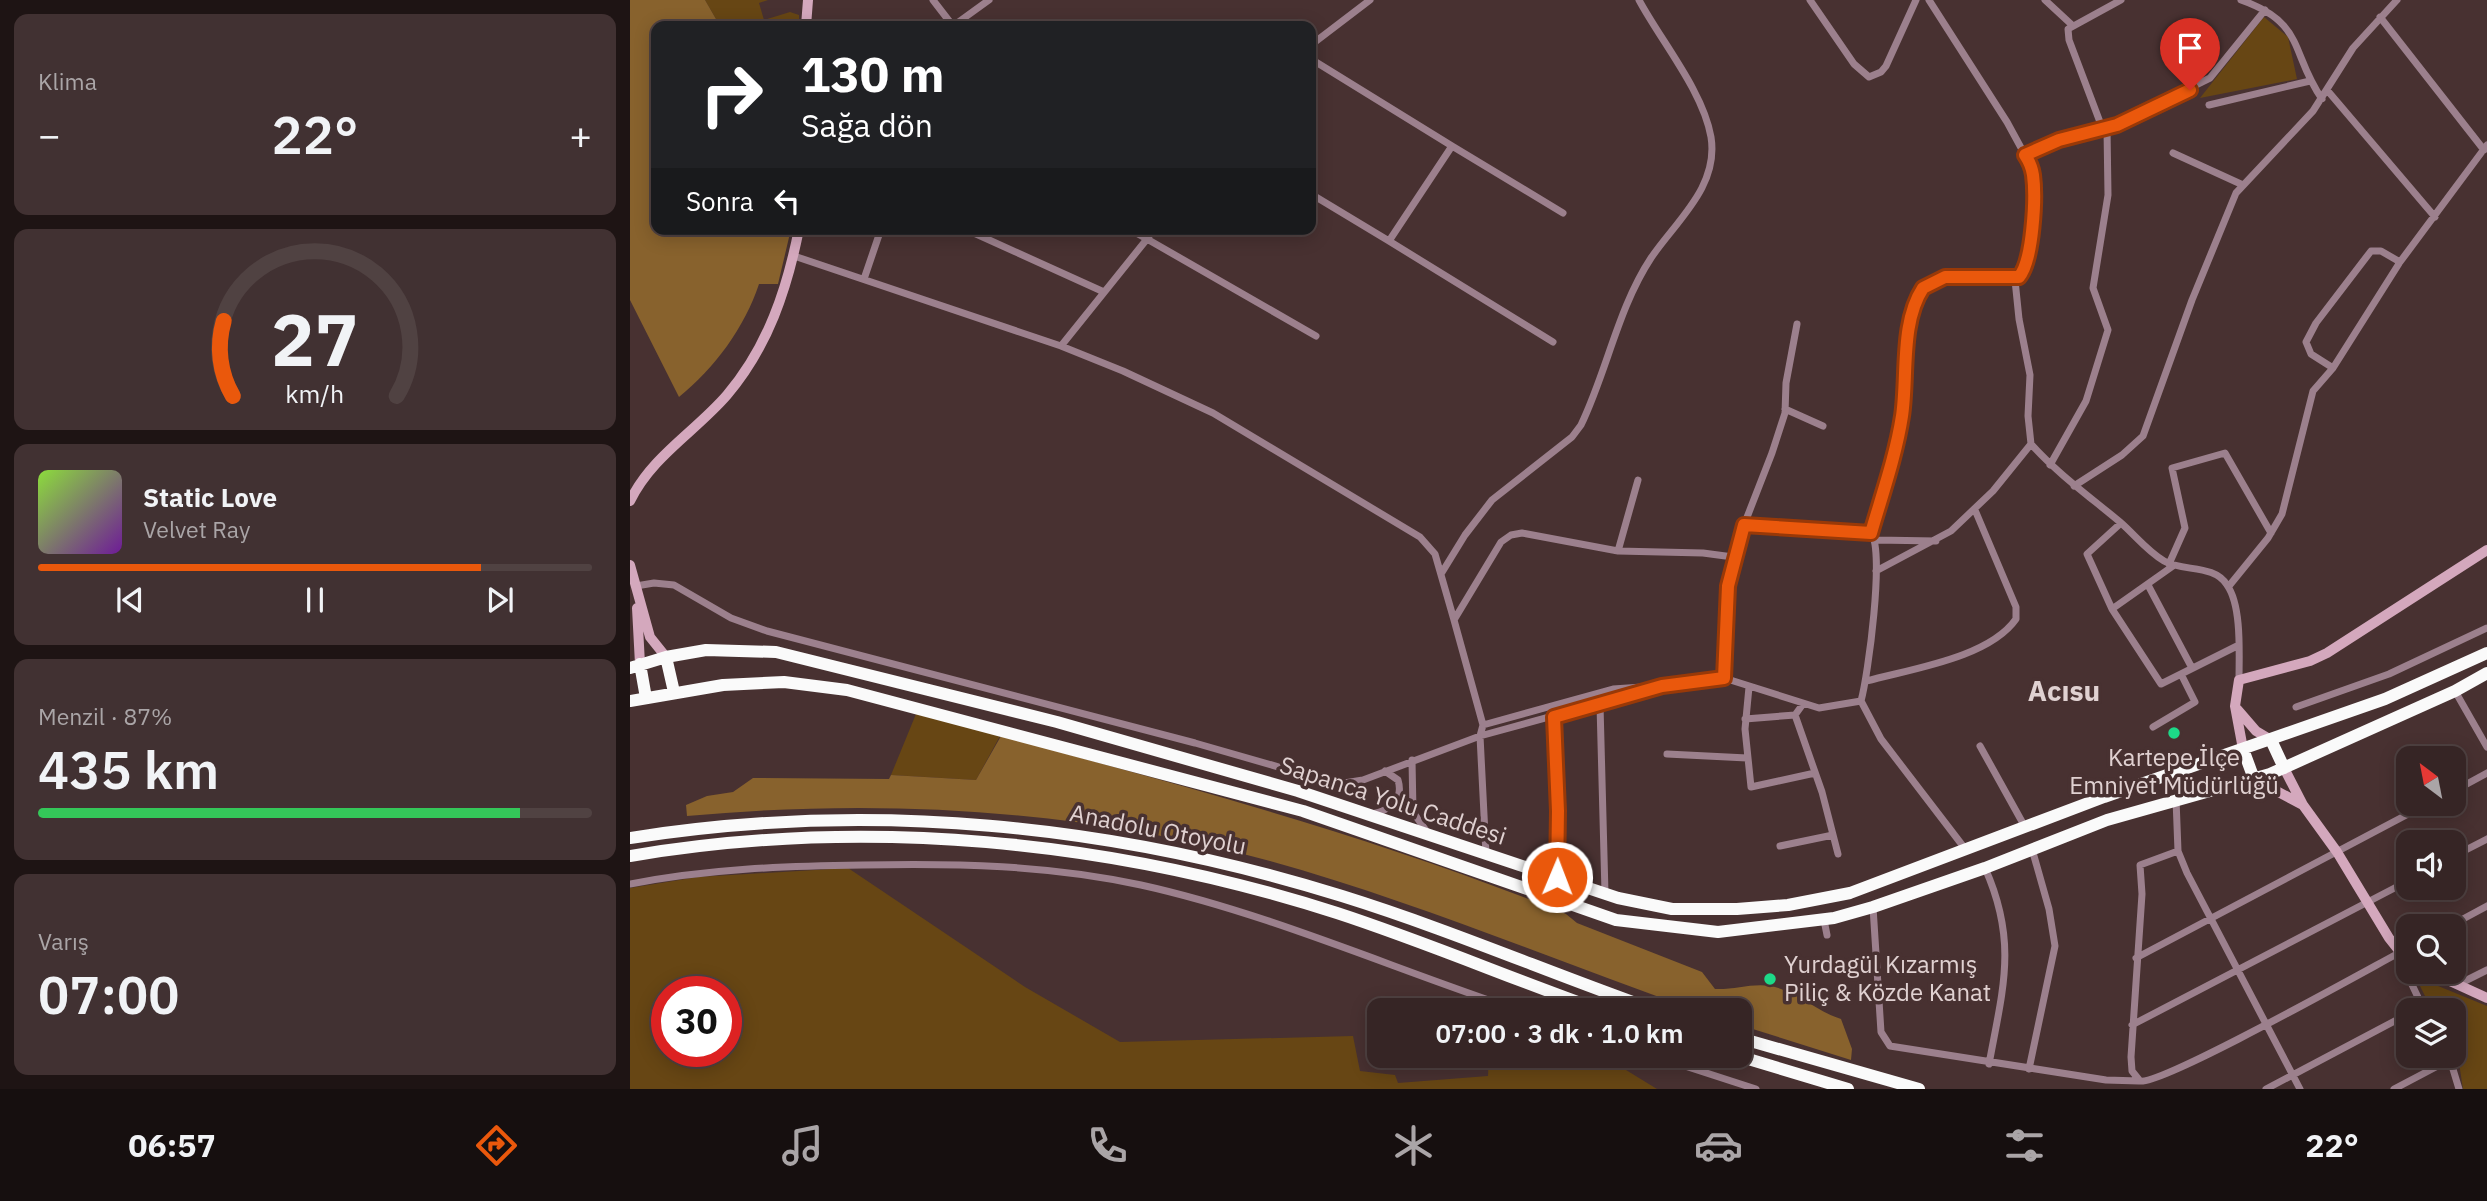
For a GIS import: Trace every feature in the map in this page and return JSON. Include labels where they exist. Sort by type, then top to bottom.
[{"type":"highway","name":"Sapanca Yolu Caddesi","points":[[635,666],[666,657],[729,649],[776,652],[1057,722],[1298,791],[1605,893],[1672,909],[1737,909],[1788,905],[1850,893],[2025,827],[2385,699],[2487,653]]},
{"type":"highway","points":[[666,657],[674,692]]},
{"type":"highway","points":[[635,666],[646,698]]},
{"type":"highway","name":"Sapanca Yolu Caddesi","points":[[630,701],[723,684],[784,682],[847,690],[1303,811],[1616,920],[1718,932],[1824,920],[1873,907],[1985,868],[2107,820],[2254,779],[2455,691],[2487,673]]},
{"type":"highway","points":[[2271,740],[2284,768]]},
{"type":"highway","points":[[2242,750],[2254,779]]},
{"type":"highway","name":"Anadolu Otoyolu","points":[[630,838],[761,823],[877,819],[1028,828],[1115,839],[1223,862],[1345,897],[1622,998]]},
{"type":"highway","name":"Anadolu Otoyolu","points":[[630,856],[767,840],[874,837],[978,842],[1117,858],[1222,880],[1339,914],[1567,998]]},
{"type":"highway","points":[[1752,1041],[1919,1089]]},
{"type":"highway","points":[[1752,1060],[1848,1089]]},
{"type":"street","points":[[806,21],[808,0]]},
{"type":"street","points":[[933,0],[949,21]]},
{"type":"street","points":[[960,21],[989,0]]},
{"type":"street","points":[[1316,42],[1370,0]]},
{"type":"street","points":[[1441,574],[1465,535],[1492,500],[1572,437],[1581,425],[1641,276],[1694,202],[1709,170],[1712,152],[1707,123],[1689,85],[1639,0]]},
{"type":"street","points":[[1810,0],[1854,64],[1869,77],[1881,72],[1886,65],[1916,0]]},
{"type":"street","points":[[1929,0],[2025,155],[2033,176],[2028,255],[2022,273],[2015,280],[1945,277],[1928,284],[1919,294],[1910,328],[1899,430],[1874,536],[1876,571],[1867,681],[1861,701],[1881,738],[1966,850]]},
{"type":"street","points":[[2045,0],[2072,25]]},
{"type":"street","points":[[2050,465],[2087,401],[2108,330],[2093,288],[2108,195],[2105,130],[2069,40],[2068,29],[2121,0]]},
{"type":"street","points":[[2241,0],[2265,10],[2292,33],[2310,81],[2322,99]]},
{"type":"street","points":[[2074,486],[2122,455],[2143,436],[2200,279],[2233,199],[2322,99],[2350,52],[2397,0]]},
{"type":"street","points":[[2025,155],[2059,140],[2105,130],[2210,78],[2265,10]]},
{"type":"street","points":[[2229,586],[2271,533],[2282,514],[2310,397],[2333,368],[2400,262],[2485,147],[2380,17]]},
{"type":"street","points":[[1316,63],[1563,213]]},
{"type":"street","points":[[2209,105],[2310,81]]},
{"type":"street","points":[[2327,90],[2435,217]]},
{"type":"street","points":[[1389,241],[1452,146]]},
{"type":"street","points":[[2173,153],[2243,186]]},
{"type":"street","points":[[1316,197],[1553,342]]},
{"type":"street","points":[[630,501],[652,466],[726,396],[756,357],[786,289],[798,235]]},
{"type":"street","points":[[864,279],[879,235]]},
{"type":"street","points":[[978,235],[1104,292]]},
{"type":"street","points":[[1140,235],[1316,336]]},
{"type":"street","points":[[1061,346],[1150,235]]},
{"type":"street","points":[[2333,368],[2308,349],[2306,342],[2316,323],[2371,251],[2381,251],[2400,262]]},
{"type":"street","points":[[794,256],[1061,346],[1202,408],[1284,453],[1420,537],[1431,547],[1441,574],[1483,725],[1480,736],[1486,853]]},
{"type":"street","points":[[2015,280],[2030,374],[2028,416],[2031,444],[2050,465],[2121,523],[2149,550],[2171,565],[2211,573],[2229,586],[2239,645],[2239,680],[2235,706],[2242,750]]},
{"type":"street","points":[[1724,678],[1728,586],[1733,557],[1772,453],[1785,409],[1786,383],[1797,324]]},
{"type":"street","points":[[1785,409],[1823,426]]},
{"type":"street","points":[[1876,571],[1937,541],[1975,510],[2031,444]]},
{"type":"street","points":[[2112,609],[2148,585],[2171,565],[2185,528],[2172,468],[2225,453],[2271,533]]},
{"type":"street","points":[[1618,551],[1638,480]]},
{"type":"street","points":[[1867,681],[1969,652],[2016,619],[2018,612],[1975,510]]},
{"type":"street","points":[[2121,523],[2087,554],[2112,609],[2161,684],[2239,645]]},
{"type":"street","points":[[1744,525],[1937,541]]},
{"type":"street","points":[[1454,621],[1501,542],[1511,535],[1521,533],[1618,551],[1703,553],[1733,557]]},
{"type":"street","points":[[2239,680],[2310,661],[2327,653],[2487,550]]},
{"type":"street","points":[[630,565],[650,637],[666,657]]},
{"type":"street","points":[[636,586],[665,583],[731,618],[767,631],[1195,743],[1329,783],[1354,783],[1480,736],[1662,686],[1724,678],[1803,704],[1827,709],[1861,701]]},
{"type":"street","points":[[2148,585],[2192,668]]},
{"type":"street","points":[[635,666],[638,634],[636,586]]},
{"type":"street","points":[[2296,707],[2389,674],[2487,628]]},
{"type":"street","points":[[630,646],[638,634]]},
{"type":"street","points":[[2153,727],[2195,702],[2181,674]]},
{"type":"street","points":[[1483,725],[1613,689],[1662,686]]},
{"type":"street","points":[[1749,687],[1745,719],[1751,787],[1815,773]]},
{"type":"street","points":[[2455,691],[2487,747]]},
{"type":"street","points":[[1745,719],[1795,715],[1803,704]]},
{"type":"street","points":[[1600,705],[1605,893]]},
{"type":"street","points":[[2235,706],[2250,725],[2271,740]]},
{"type":"street","points":[[1795,715],[1838,854]]},
{"type":"street","points":[[1554,717],[1558,811],[1557,877]]},
{"type":"street","points":[[1980,746],[2025,827]]},
{"type":"street","points":[[1667,754],[1747,758]]},
{"type":"street","points":[[1412,760],[1413,812],[1430,835]]},
{"type":"street","points":[[2284,768],[2303,805],[2396,943]]},
{"type":"street","points":[[1366,815],[1385,810],[1398,797],[1398,780],[1385,771]]},
{"type":"street","points":[[2466,784],[2487,773]]},
{"type":"street","points":[[2254,779],[2303,805]]},
{"type":"street","points":[[2176,799],[2178,851],[2300,1089]]},
{"type":"street","points":[[2136,958],[2405,816]]},
{"type":"street","points":[[1780,846],[1833,835]]},
{"type":"street","points":[[2466,850],[2487,839]]},
{"type":"street","points":[[2029,1069],[2055,946],[2049,909],[2032,848]]},
{"type":"street","points":[[2140,1081],[2131,1064],[2142,894],[2140,865],[2178,851]]},
{"type":"street","points":[[630,884],[714,871],[800,864],[927,863],[1062,872],[1180,895],[1483,998]]},
{"type":"street","points":[[1985,868],[1998,901],[2007,960],[1989,1064]]},
{"type":"street","points":[[2132,1025],[2396,887]]},
{"type":"street","points":[[2466,917],[2487,906]]},
{"type":"street","points":[[1873,907],[1881,1032],[1886,1043],[1909,1051],[2106,1080],[2140,1081],[2164,1075],[2396,960]]},
{"type":"street","points":[[1824,920],[1828,935]]},
{"type":"street","points":[[2457,986],[2487,970]]},
{"type":"street","points":[[2453,984],[2487,998]]},
{"type":"street","points":[[2266,1089],[2396,1020]]},
{"type":"street","points":[[1691,1068],[1756,1089]]},
{"type":"street","points":[[2394,1089],[2431,1068]]},
{"type":"street","points":[[2453,1068],[2459,1089]]},
{"type":"shaded area","points":[[630,0],[705,0],[717,21],[651,21],[651,235],[790,235],[778,284],[759,284],[746,316],[727,346],[704,374],[679,397],[630,300]]},
{"type":"shaded area","points":[[705,0],[768,0],[759,3],[764,20],[790,12],[799,15],[799,21],[717,21]]},
{"type":"shaded area","points":[[2264,17],[2288,37],[2297,79],[2200,98]]},
{"type":"shaded area","points":[[916,714],[1000,736],[976,780],[891,775]]},
{"type":"shaded area","points":[[1001,736],[1356,838],[1566,914],[1577,923],[1702,972],[1715,989],[1765,985],[1797,996],[1841,1019],[1852,1049],[1851,1060],[1752,1029],[1752,998],[1663,998],[1377,894],[1270,861],[1198,843],[1053,819],[980,812],[834,808],[687,816],[686,805],[707,796],[733,792],[753,778],[889,779],[891,775],[976,780]]},
{"type":"shaded area","points":[[848,868],[1025,987],[1120,1042],[1353,1036],[1360,1071],[1395,1075],[1398,1083],[1488,1076],[1488,1068],[1609,1068],[1626,1070],[1657,1089],[630,1089],[630,888],[698,877]]},
{"type":"shaded area","points":[[2433,984],[2487,1006],[2487,1089],[2463,1089],[2460,1068],[2466,1068],[2466,998],[2426,998],[2420,986]]},
{"type":"place","name":"Kartepe İlçe Emniyet Müdürlüğü","points":[[2174,733]]},
{"type":"place","name":"Yurdagül Kızarmış Piliç & Közde Kanat","points":[[1770,979]]},
{"type":"district","name":"Acısu","points":[[2064,691]]},
{"type":"route","points":[[1557,877],[1558,811],[1554,717],[1662,686],[1724,678],[1728,586],[1733,557],[1744,525],[1871,533],[1899,430],[1910,328],[1919,294],[1928,284],[1945,277],[2015,280],[2019,277],[2027,261],[2033,186],[2031,166],[2025,155],[2059,140],[2117,125],[2190,90]]}]
